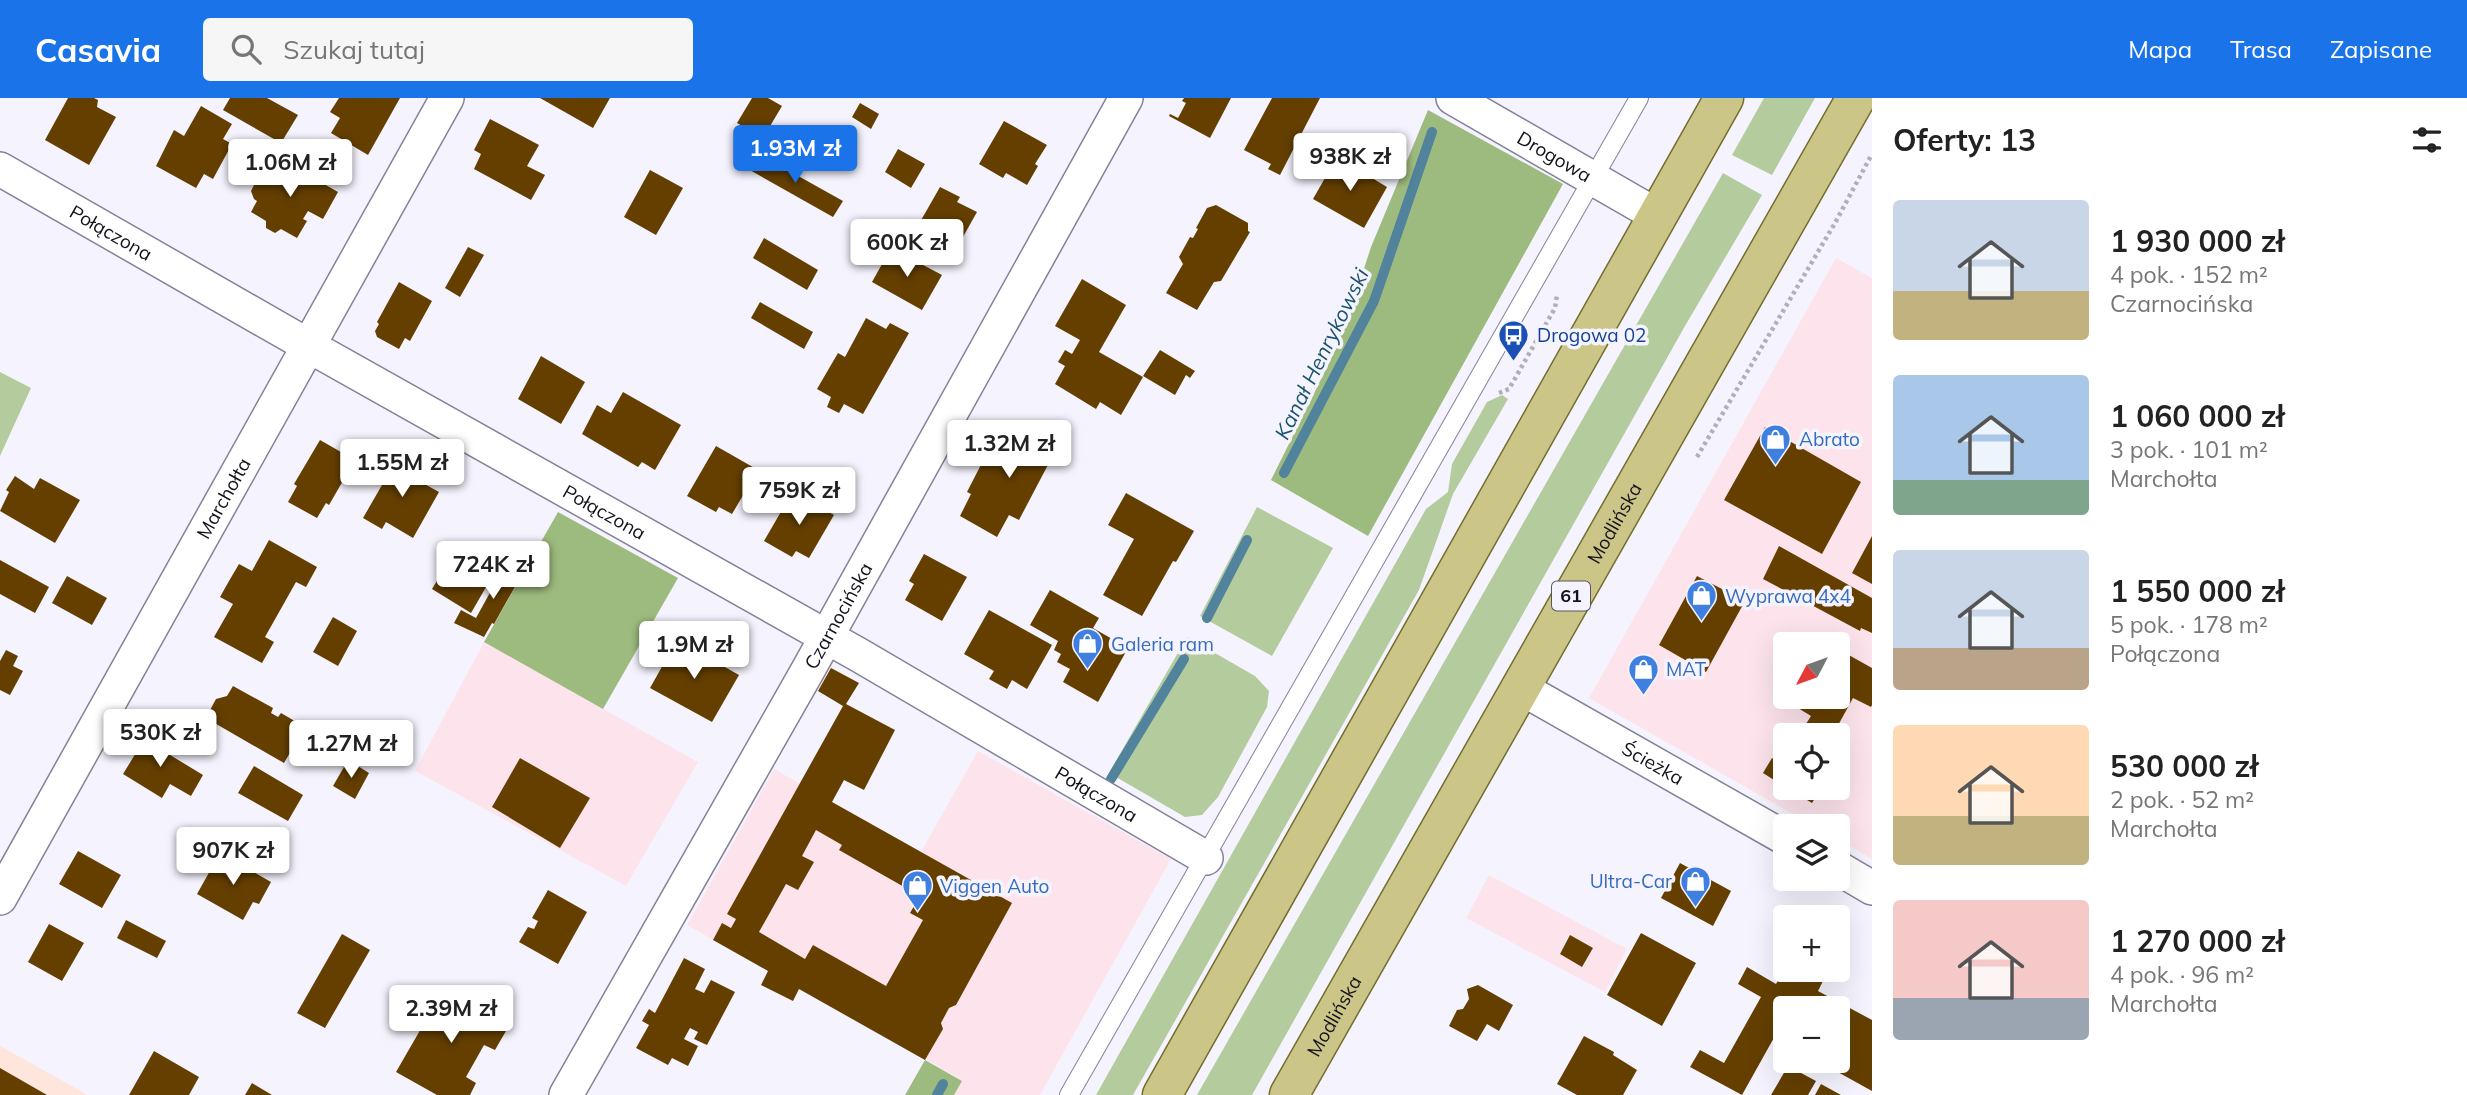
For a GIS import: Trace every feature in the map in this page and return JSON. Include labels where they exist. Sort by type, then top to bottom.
[{"type":"main road","points":[[1162,1095],[1724,98]]},
{"type":"main road","name":"Modlińska","points":[[1289,1095],[1856,98]]},
{"type":"street","name":"Marchołta","points":[[0,898],[447,98]]},
{"type":"street","name":"Czarnocińska","points":[[566,1095],[1126,98]]},
{"type":"street","name":"Drogowa","points":[[1453,98],[1658,216]]},
{"type":"street","name":"Połączona","points":[[0,169],[826,636],[1206,858]]},
{"type":"street","name":"Ścieżka","points":[[1519,687],[1773,831]]},
{"type":"street","points":[[1850,875],[1872,888]]},
{"type":"lane","points":[[1069,1095],[1640,98]]},
{"type":"shaded area","points":[[1836,258],[1872,278],[1872,859],[1850,846],[1850,814],[1793,814],[1589,698]]},
{"type":"shaded area","points":[[484,642],[698,762],[626,886],[415,771]]},
{"type":"shaded area","name":"Viggen Auto","points":[[978,751],[1171,859],[1040,1095],[954,1095],[962,1080],[687,925],[774,769],[921,852]]},
{"type":"shaded area","points":[[1489,875],[1627,949],[1605,992],[1466,918]]},
{"type":"shaded area","points":[[0,1046],[88,1095],[0,1095]]},
{"type":"green space","points":[[1764,98],[1815,98],[1772,175],[1732,155]]},
{"type":"green space","points":[[1428,110],[1563,184],[1368,536],[1271,480],[1331,359],[1371,247]]},
{"type":"green space","points":[[1723,173],[1762,195],[1685,326],[1252,1095],[1197,1095]]},
{"type":"green space","points":[[0,372],[31,388],[0,456]]},
{"type":"green space","points":[[1502,395],[1508,399],[1453,494],[1419,590],[1133,1095],[1096,1095],[1426,509],[1448,492],[1452,464],[1487,402]]},
{"type":"green space","points":[[1257,507],[1333,548],[1272,656],[1200,616]]},
{"type":"green space","points":[[558,512],[678,578],[603,709],[484,642]]},
{"type":"green space","points":[[1187,637],[1255,676],[1269,691],[1267,707],[1218,797],[1202,815],[1185,817],[1109,773]]},
{"type":"green space","points":[[925,1060],[962,1081],[954,1095],[905,1095]]},
{"type":"building","points":[[68,98],[94,98],[98,100],[97,107],[116,117],[89,165],[45,140]]},
{"type":"building","points":[[230,98],[267,98],[298,115],[281,143],[223,110]]},
{"type":"building","points":[[339,98],[400,98],[368,155],[331,133],[340,118],[330,112]]},
{"type":"building","points":[[540,98],[610,98],[593,128]]},
{"type":"building","points":[[752,98],[768,98],[782,106],[763,138],[737,123]]},
{"type":"building","points":[[1184,98],[1231,98],[1210,138],[1169,116],[1170,114],[1178,118],[1186,103],[1182,101]]},
{"type":"building","points":[[1272,98],[1320,98],[1280,175],[1268,169],[1271,164],[1244,150]]},
{"type":"building","points":[[860,103],[879,114],[871,129],[852,117]]},
{"type":"building","points":[[201,106],[232,124],[223,139],[232,144],[213,179],[204,174],[196,188],[156,166],[174,130],[184,136]]},
{"type":"building","points":[[490,119],[539,145],[527,166],[545,175],[531,200],[474,169],[481,154],[474,150]]},
{"type":"building","points":[[1004,121],[1047,145],[1035,164],[1038,166],[1027,185],[1006,173],[1003,178],[979,164]]},
{"type":"building","points":[[898,149],[925,164],[911,188],[885,172]]},
{"type":"building","points":[[757,153],[843,201],[833,217],[748,169]]},
{"type":"building","points":[[1337,157],[1387,187],[1364,228],[1313,199]]},
{"type":"building","points":[[274,161],[293,172],[296,168],[338,192],[323,219],[308,211],[303,219],[307,221],[297,238],[281,229],[275,233],[266,228],[266,221],[251,212],[257,201],[251,191],[256,181],[265,177]]},
{"type":"building","points":[[650,170],[683,188],[656,235],[624,217]]},
{"type":"building","points":[[940,187],[960,197],[957,202],[977,212],[959,244],[920,222]]},
{"type":"building","points":[[1216,205],[1248,223],[1250,232],[1221,281],[1214,282],[1197,310],[1166,293],[1183,264],[1179,257],[1190,237],[1193,238],[1207,208]]},
{"type":"building","points":[[764,238],[818,270],[807,290],[753,258]]},
{"type":"building","points":[[468,247],[484,255],[460,297],[445,288]]},
{"type":"building","points":[[891,248],[942,275],[922,310],[872,282]]},
{"type":"building","points":[[1082,279],[1126,305],[1099,352],[1143,377],[1121,415],[1100,402],[1096,409],[1055,384],[1065,366],[1058,362],[1065,350],[1072,354],[1080,340],[1055,326]]},
{"type":"building","points":[[399,282],[432,301],[410,341],[405,338],[399,349],[377,337],[375,331],[379,324],[377,322]]},
{"type":"building","points":[[760,302],[813,332],[804,349],[751,318]]},
{"type":"building","points":[[866,318],[886,329],[890,323],[909,333],[863,414],[844,404],[839,413],[827,407],[831,397],[817,389],[838,353],[845,357]]},
{"type":"building","points":[[1160,350],[1195,371],[1190,378],[1186,375],[1175,395],[1143,376]]},
{"type":"building","points":[[541,356],[585,382],[561,424],[518,399]]},
{"type":"building","points":[[623,392],[681,425],[655,470],[642,462],[638,467],[582,434],[597,405],[611,413]]},
{"type":"building","points":[[1021,422],[1060,442],[1019,520],[1009,515],[997,537],[960,516],[971,494],[967,492],[987,453],[1001,460]]},
{"type":"building","points":[[1765,427],[1861,482],[1822,554],[1724,500]]},
{"type":"building","points":[[320,440],[355,460],[329,505],[326,503],[317,518],[288,502],[297,486],[294,484]]},
{"type":"building","points":[[716,446],[758,470],[732,514],[719,507],[716,512],[687,496]]},
{"type":"building","points":[[401,452],[420,462],[412,477],[439,492],[413,538],[386,522],[382,529],[363,518]]},
{"type":"building","points":[[15,476],[34,489],[40,478],[80,500],[55,543],[0,511],[9,492],[6,490]]},
{"type":"building","points":[[793,491],[834,515],[809,558],[796,551],[792,557],[764,541]]},
{"type":"building","points":[[1126,493],[1194,531],[1176,562],[1173,561],[1142,616],[1103,595],[1134,539],[1108,525]]},
{"type":"building","points":[[1872,536],[1872,584],[1852,573]]},
{"type":"building","points":[[269,540],[317,567],[306,587],[296,582],[265,637],[274,642],[262,663],[214,637],[233,604],[220,597],[229,581],[239,564],[252,571]]},
{"type":"building","points":[[1779,546],[1872,598],[1872,633],[1861,628],[1860,631],[1763,579]]},
{"type":"building","points":[[473,548],[487,557],[480,568],[493,575],[471,613],[432,589],[454,552],[466,559]]},
{"type":"building","points":[[924,554],[967,577],[942,621],[905,600],[914,584],[909,581]]},
{"type":"building","points":[[0,560],[49,587],[35,613],[0,594]]},
{"type":"building","points":[[508,560],[525,569],[484,637],[454,623],[461,610],[476,618]]},
{"type":"building","points":[[67,576],[107,598],[92,625],[52,603]]},
{"type":"building","name":"Wyprawa 4x4","points":[[1697,576],[1745,601],[1706,672],[1659,645]]},
{"type":"building","points":[[1050,590],[1099,618],[1093,628],[1128,648],[1098,702],[1063,682],[1070,669],[1057,662],[1061,654],[1054,650],[1058,641],[1030,625]]},
{"type":"building","points":[[989,610],[1052,645],[1027,689],[1012,680],[1007,689],[989,679],[994,671],[964,654]]},
{"type":"building","points":[[333,617],[357,631],[338,666],[313,652]]},
{"type":"building","points":[[677,640],[739,675],[712,722],[650,688]]},
{"type":"building","points":[[6,650],[18,656],[13,666],[23,671],[10,695],[0,690],[0,661]]},
{"type":"building","points":[[1850,656],[1872,668],[1871,707],[1853,698],[1850,703]]},
{"type":"building","points":[[831,668],[859,683],[846,704],[895,730],[864,790],[844,780],[832,802],[1012,903],[956,1005],[949,1008],[941,1023],[943,1029],[925,1060],[799,989],[793,1001],[761,985],[768,971],[713,940],[722,923],[731,928],[736,919],[727,914],[843,706],[818,691]],"holes":[[[816,830],[842,845],[839,850],[920,896],[910,913],[923,920],[886,986],[813,945],[805,959],[759,932],[786,884],[798,890],[814,862],[802,856]]]},
{"type":"building","points":[[233,686],[273,708],[271,713],[278,717],[281,713],[305,727],[284,763],[211,721],[209,712],[216,699],[227,696]]},
{"type":"building","points":[[1800,709],[1847,709],[1839,723],[1807,723],[1811,716]]},
{"type":"building","points":[[149,731],[158,736],[152,744],[203,775],[191,796],[170,784],[162,798],[123,774],[139,748],[133,744],[138,735],[144,739]]},
{"type":"building","points":[[520,758],[590,798],[560,848],[492,807]]},
{"type":"building","points":[[1772,758],[1773,759],[1773,779],[1763,773]]},
{"type":"building","points":[[348,760],[369,773],[355,799],[333,786]]},
{"type":"building","points":[[254,766],[303,795],[288,821],[238,793]]},
{"type":"building","points":[[78,851],[121,875],[102,908],[59,884]]},
{"type":"building","points":[[220,853],[271,882],[259,904],[253,902],[243,920],[197,894]]},
{"type":"building","points":[[1680,863],[1731,891],[1713,926],[1661,898]]},
{"type":"building","points":[[548,890],[587,912],[558,964],[519,942],[528,927],[534,929],[538,921],[532,918]]},
{"type":"building","points":[[126,920],[166,941],[157,958],[117,938]]},
{"type":"building","points":[[49,924],[84,943],[62,981],[28,962]]},
{"type":"building","points":[[1641,933],[1696,963],[1662,1026],[1607,995]]},
{"type":"building","points":[[342,934],[370,950],[325,1028],[297,1013]]},
{"type":"building","points":[[1570,935],[1593,948],[1582,967],[1560,954]]},
{"type":"building","points":[[684,958],[705,969],[695,989],[704,993],[711,980],[735,992],[707,1045],[694,1039],[698,1032],[690,1028],[684,1039],[698,1046],[688,1066],[672,1058],[668,1065],[636,1048],[649,1025],[642,1021],[649,1009],[655,1013]]},
{"type":"building","points":[[1747,967],[1776,984],[1822,982],[1818,991],[1827,996],[1773,996],[1773,1039],[1742,1095],[1690,1067],[1700,1050],[1724,1063],[1761,997],[1738,984]]},
{"type":"building","points":[[1478,985],[1513,1005],[1499,1031],[1487,1024],[1477,1041],[1449,1026],[1457,1010],[1463,1009],[1469,999],[1467,989]]},
{"type":"building","points":[[445,987],[510,1024],[495,1050],[484,1045],[466,1077],[476,1083],[470,1095],[437,1095],[396,1072]]},
{"type":"building","points":[[1850,1008],[1872,1020],[1872,1091],[1839,1073],[1850,1073]]},
{"type":"building","points":[[1584,1036],[1614,1052],[1613,1055],[1637,1070],[1623,1095],[1577,1095],[1557,1084]]},
{"type":"building","points":[[154,1051],[199,1077],[189,1095],[129,1095]]},
{"type":"building","points":[[0,1068],[47,1095],[0,1095]]},
{"type":"building","points":[[1784,1073],[1801,1073],[1816,1081],[1808,1095],[1771,1095]]},
{"type":"building","points":[[252,1083],[272,1095],[245,1095]]},
{"type":"building","points":[[1821,1084],[1841,1095],[1815,1095]]},
{"type":"waterway","name":"Kanał Henrykowski","points":[[1284,473],[1374,301],[1432,132]]},
{"type":"waterway","name":"Kanał Henrykowski","points":[[1207,618],[1247,540]]},
{"type":"waterway","points":[[1111,779],[1184,659]]},
{"type":"waterway","name":"Kanał Henrykowski","points":[[937,1095],[943,1084]]},
{"type":"place","name":"Drogowa 02","points":[[1514,362]]},
{"type":"place","name":"Abrato","points":[[1776,466]]},
{"type":"place","name":"Wyprawa 4x4","points":[[1702,623]]},
{"type":"place","name":"Galeria ram","points":[[1088,671]]},
{"type":"place","name":"MAT","points":[[1643,696]]},
{"type":"place","name":"Ultra-Car","points":[[1695,908]]},
{"type":"place","name":"Viggen Auto","points":[[917,913]]}]
